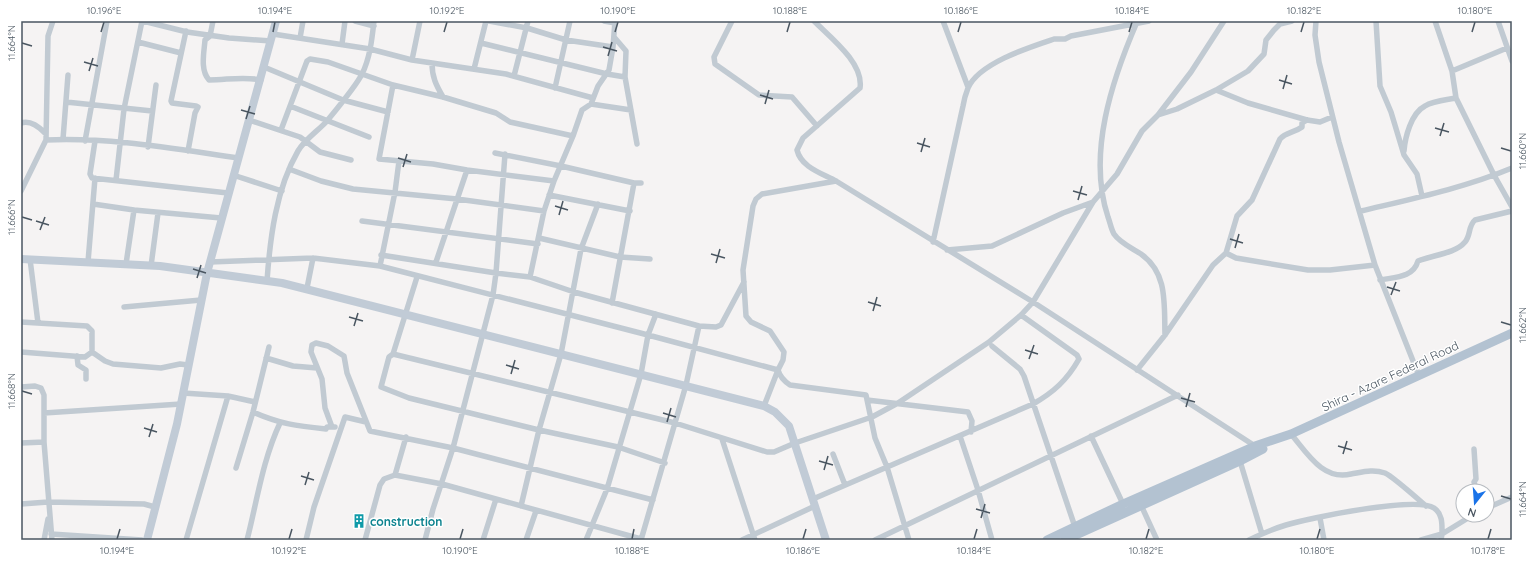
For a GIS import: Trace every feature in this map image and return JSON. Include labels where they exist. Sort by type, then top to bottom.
[{"type":"main road","name":"Shira - Azare Federal Road","points":[[1047,540],[1075,534],[1240,461],[1278,440],[1512,333]]},
{"type":"main road","name":"Shira - Azare Federal Road","points":[[1065,540],[1123,504],[1255,446],[1278,440]]},
{"type":"street","points":[[21,191],[46,137],[48,36],[53,21]]},
{"type":"street","points":[[85,141],[107,21]]},
{"type":"street","points":[[116,180],[124,109],[143,21],[210,36],[300,38],[342,44],[370,49],[412,60],[514,76],[593,98]]},
{"type":"street","points":[[213,21],[210,36],[206,40],[203,62],[209,80],[248,77],[261,80]]},
{"type":"street","points":[[147,540],[181,404],[207,273],[276,21]]},
{"type":"street","points":[[300,38],[303,21]]},
{"type":"street","points":[[342,44],[345,21]]},
{"type":"street","points":[[267,281],[269,259],[282,191],[288,169],[305,142],[327,121],[362,75],[370,49],[374,24],[355,21]]},
{"type":"street","points":[[412,60],[420,21]]},
{"type":"street","points":[[474,69],[487,21],[527,28],[566,40],[613,47]]},
{"type":"street","points":[[514,76],[528,21]]},
{"type":"street","points":[[555,88],[570,21]]},
{"type":"street","points":[[530,277],[544,211],[554,181],[574,136],[582,110],[591,104],[603,77],[607,74],[613,47],[615,22],[604,21]]},
{"type":"street","points":[[732,21],[714,57],[715,64],[759,95],[792,97],[817,126]]},
{"type":"street","points":[[814,21],[854,62],[861,76],[860,88],[803,138],[797,150],[799,158],[808,166],[836,181],[933,242],[1033,302],[1255,446]]},
{"type":"street","points":[[943,21],[968,87]]},
{"type":"street","points":[[933,242],[962,106],[968,87],[977,75],[988,66],[1039,44],[1136,22],[1149,21]]},
{"type":"street","points":[[393,354],[675,423],[767,452],[774,452],[795,443],[872,417],[898,403],[968,357],[1021,315],[1033,302],[1093,202],[1117,174],[1142,131],[1158,115],[1191,72],[1224,21]]},
{"type":"street","points":[[1158,115],[1177,109],[1216,90],[1248,71],[1264,54],[1266,40],[1274,30],[1280,24],[1292,21]]},
{"type":"street","points":[[1316,21],[1315,35],[1319,62],[1332,117],[1361,211],[1380,280],[1419,376]]},
{"type":"street","points":[[1376,21],[1380,86],[1391,112],[1404,156],[1417,174],[1422,196]]},
{"type":"street","points":[[1435,21],[1452,71],[1456,98],[1494,176],[1512,207]]},
{"type":"street","points":[[1498,21],[1512,61]]},
{"type":"street","points":[[1136,22],[1112,90],[1104,126],[1100,159],[1101,192],[1114,234],[1120,241],[1154,266],[1160,276],[1164,305],[1165,334]]},
{"type":"street","points":[[186,31],[171,100],[172,103],[198,107],[195,113],[188,151]]},
{"type":"street","points":[[614,37],[626,51],[625,77],[637,144]]},
{"type":"street","points":[[138,42],[181,53]]},
{"type":"street","points":[[481,43],[607,74],[625,77]]},
{"type":"street","points":[[1452,71],[1507,48]]},
{"type":"street","points":[[281,130],[307,60],[310,59],[328,62],[393,85],[443,97],[496,113],[510,122],[574,136]]},
{"type":"street","points":[[432,63],[434,83],[443,97]]},
{"type":"street","points":[[264,68],[299,80],[343,100],[388,112]]},
{"type":"street","points":[[63,139],[68,75]]},
{"type":"street","points":[[148,147],[156,85]]},
{"type":"street","points":[[393,85],[378,157],[382,161],[433,164],[467,170],[554,181]]},
{"type":"street","points":[[1216,90],[1248,103],[1307,120],[1320,122],[1332,117]]},
{"type":"street","points":[[1404,156],[1405,142],[1418,111],[1425,106],[1456,98]]},
{"type":"street","points":[[66,102],[152,111]]},
{"type":"street","points":[[591,104],[631,110]]},
{"type":"street","points":[[290,106],[369,137]]},
{"type":"street","points":[[249,120],[281,130],[300,138],[320,152],[351,160]]},
{"type":"street","points":[[1137,370],[1165,334],[1213,265],[1226,252],[1237,216],[1252,200],[1258,190],[1262,176],[1280,139],[1284,134],[1302,128],[1302,123],[1307,120]]},
{"type":"street","points":[[21,123],[26,121],[38,126],[46,137],[121,143],[239,158]]},
{"type":"street","points":[[95,141],[90,177],[228,193]]},
{"type":"street","points":[[495,153],[561,166],[634,183],[641,183]]},
{"type":"street","points":[[425,540],[433,509],[453,448],[493,295],[505,154]]},
{"type":"street","points":[[380,266],[381,255],[395,192],[399,161]]},
{"type":"street","points":[[1361,211],[1494,176],[1512,168]]},
{"type":"street","points":[[288,169],[322,181],[353,189],[395,192],[501,204],[544,211]]},
{"type":"street","points":[[436,262],[467,170]]},
{"type":"street","points":[[234,175],[282,191]]},
{"type":"street","points":[[88,262],[95,178]]},
{"type":"street","points":[[764,406],[783,360],[784,352],[770,331],[751,322],[746,316],[744,264],[753,206],[756,199],[762,194],[836,181]]},
{"type":"street","points":[[612,303],[634,183]]},
{"type":"street","points":[[549,195],[630,211]]},
{"type":"street","points":[[947,250],[992,246],[1063,213],[1093,202]]},
{"type":"street","points":[[93,204],[158,213],[221,218]]},
{"type":"street","points":[[521,506],[539,430],[560,354],[574,292],[572,287],[581,249],[598,204]]},
{"type":"street","points":[[126,264],[134,210]]},
{"type":"street","points":[[1380,280],[1409,275],[1417,266],[1418,261],[1460,247],[1466,240],[1471,223],[1475,220],[1512,211]]},
{"type":"street","points":[[151,266],[158,213]]},
{"type":"street","points":[[362,221],[388,223],[498,238],[538,241],[620,257],[650,259]]},
{"type":"street","points":[[1226,252],[1236,258],[1308,270],[1330,270],[1375,265]]},
{"type":"street","points":[[381,255],[530,277],[574,292],[699,326],[716,327],[721,324],[744,281]]},
{"type":"street","points":[[21,258],[151,266],[267,281],[307,288],[482,335],[686,385],[764,406],[783,418],[789,426],[826,540]]},
{"type":"street","points":[[210,262],[313,258],[380,266],[417,277],[493,295],[778,370]]},
{"type":"street","points":[[307,288],[313,258]]},
{"type":"street","points":[[30,259],[38,322]]},
{"type":"street","points":[[417,277],[393,354],[389,357],[381,387],[409,398],[539,430],[618,447],[665,463]]},
{"type":"street","points":[[124,307],[201,300]]},
{"type":"street","points":[[586,540],[607,489],[640,374],[648,335],[656,314]]},
{"type":"street","points":[[742,540],[754,537],[845,485],[971,432],[1033,404],[1051,394],[1062,385],[1079,359],[1077,355],[1021,315]]},
{"type":"street","points":[[21,322],[87,326],[92,331],[92,352]]},
{"type":"street","points":[[365,540],[380,486],[384,479],[395,475],[442,484],[641,539],[665,463],[686,385],[699,326]]},
{"type":"street","points":[[332,427],[325,408],[322,379],[311,352],[312,345],[316,343],[328,346],[344,356],[347,373],[361,404],[370,431],[406,437],[453,448],[653,500]]},
{"type":"street","points":[[992,346],[1020,368],[1052,455],[1075,534]]},
{"type":"street","points":[[236,468],[253,412],[269,347]]},
{"type":"street","points":[[21,352],[85,357],[92,352]]},
{"type":"street","points":[[92,352],[105,361],[113,364],[161,368],[180,364],[188,365]]},
{"type":"street","points":[[77,356],[78,365],[86,370],[86,379]]},
{"type":"street","points":[[266,358],[293,366],[318,368]]},
{"type":"street","points":[[778,370],[779,375],[790,385],[866,395],[872,417],[875,438],[888,467],[909,540]]},
{"type":"street","points":[[21,387],[36,386],[41,388],[44,396],[44,442],[52,537],[142,540]]},
{"type":"street","points":[[183,392],[228,396],[255,402]]},
{"type":"street","points":[[875,540],[1178,395]]},
{"type":"street","points":[[186,540],[228,396]]},
{"type":"street","points":[[867,400],[968,412],[972,421],[971,432]]},
{"type":"street","points":[[44,412],[181,404]]},
{"type":"street","points":[[253,412],[280,423],[297,427],[326,429],[327,427],[332,427],[340,429]]},
{"type":"street","points":[[306,540],[314,507],[345,417],[366,422]]},
{"type":"street","points":[[247,540],[267,460],[280,423]]},
{"type":"street","points":[[1291,434],[1312,459],[1327,472],[1343,476],[1370,470],[1387,474],[1426,506]]},
{"type":"street","points":[[960,436],[978,490],[992,540]]},
{"type":"street","points":[[1092,436],[1123,504]]},
{"type":"street","points":[[395,475],[406,437]]},
{"type":"street","points":[[722,439],[754,537]]},
{"type":"street","points":[[21,442],[44,442]]},
{"type":"street","points":[[1474,449],[1476,479],[1474,483]]},
{"type":"street","points":[[833,454],[845,485]]},
{"type":"street","points":[[1240,461],[1262,534]]},
{"type":"street","points":[[1495,504],[1512,497]]},
{"type":"street","points":[[483,540],[496,499]]},
{"type":"street","points":[[21,504],[48,502],[144,504],[155,507]]},
{"type":"street","points":[[1141,505],[1156,540]]},
{"type":"street","points":[[1249,540],[1286,525],[1349,512],[1397,506],[1426,506],[1434,508],[1440,515],[1442,534],[1441,540]]},
{"type":"street","points":[[526,540],[536,511]]},
{"type":"street","points":[[44,540],[49,512]]},
{"type":"street","points":[[1320,518],[1324,540]]},
{"type":"street","points":[[1421,540],[1442,534],[1460,523]]},
{"type":"place","name":"construction","points":[[359,521]]}]
